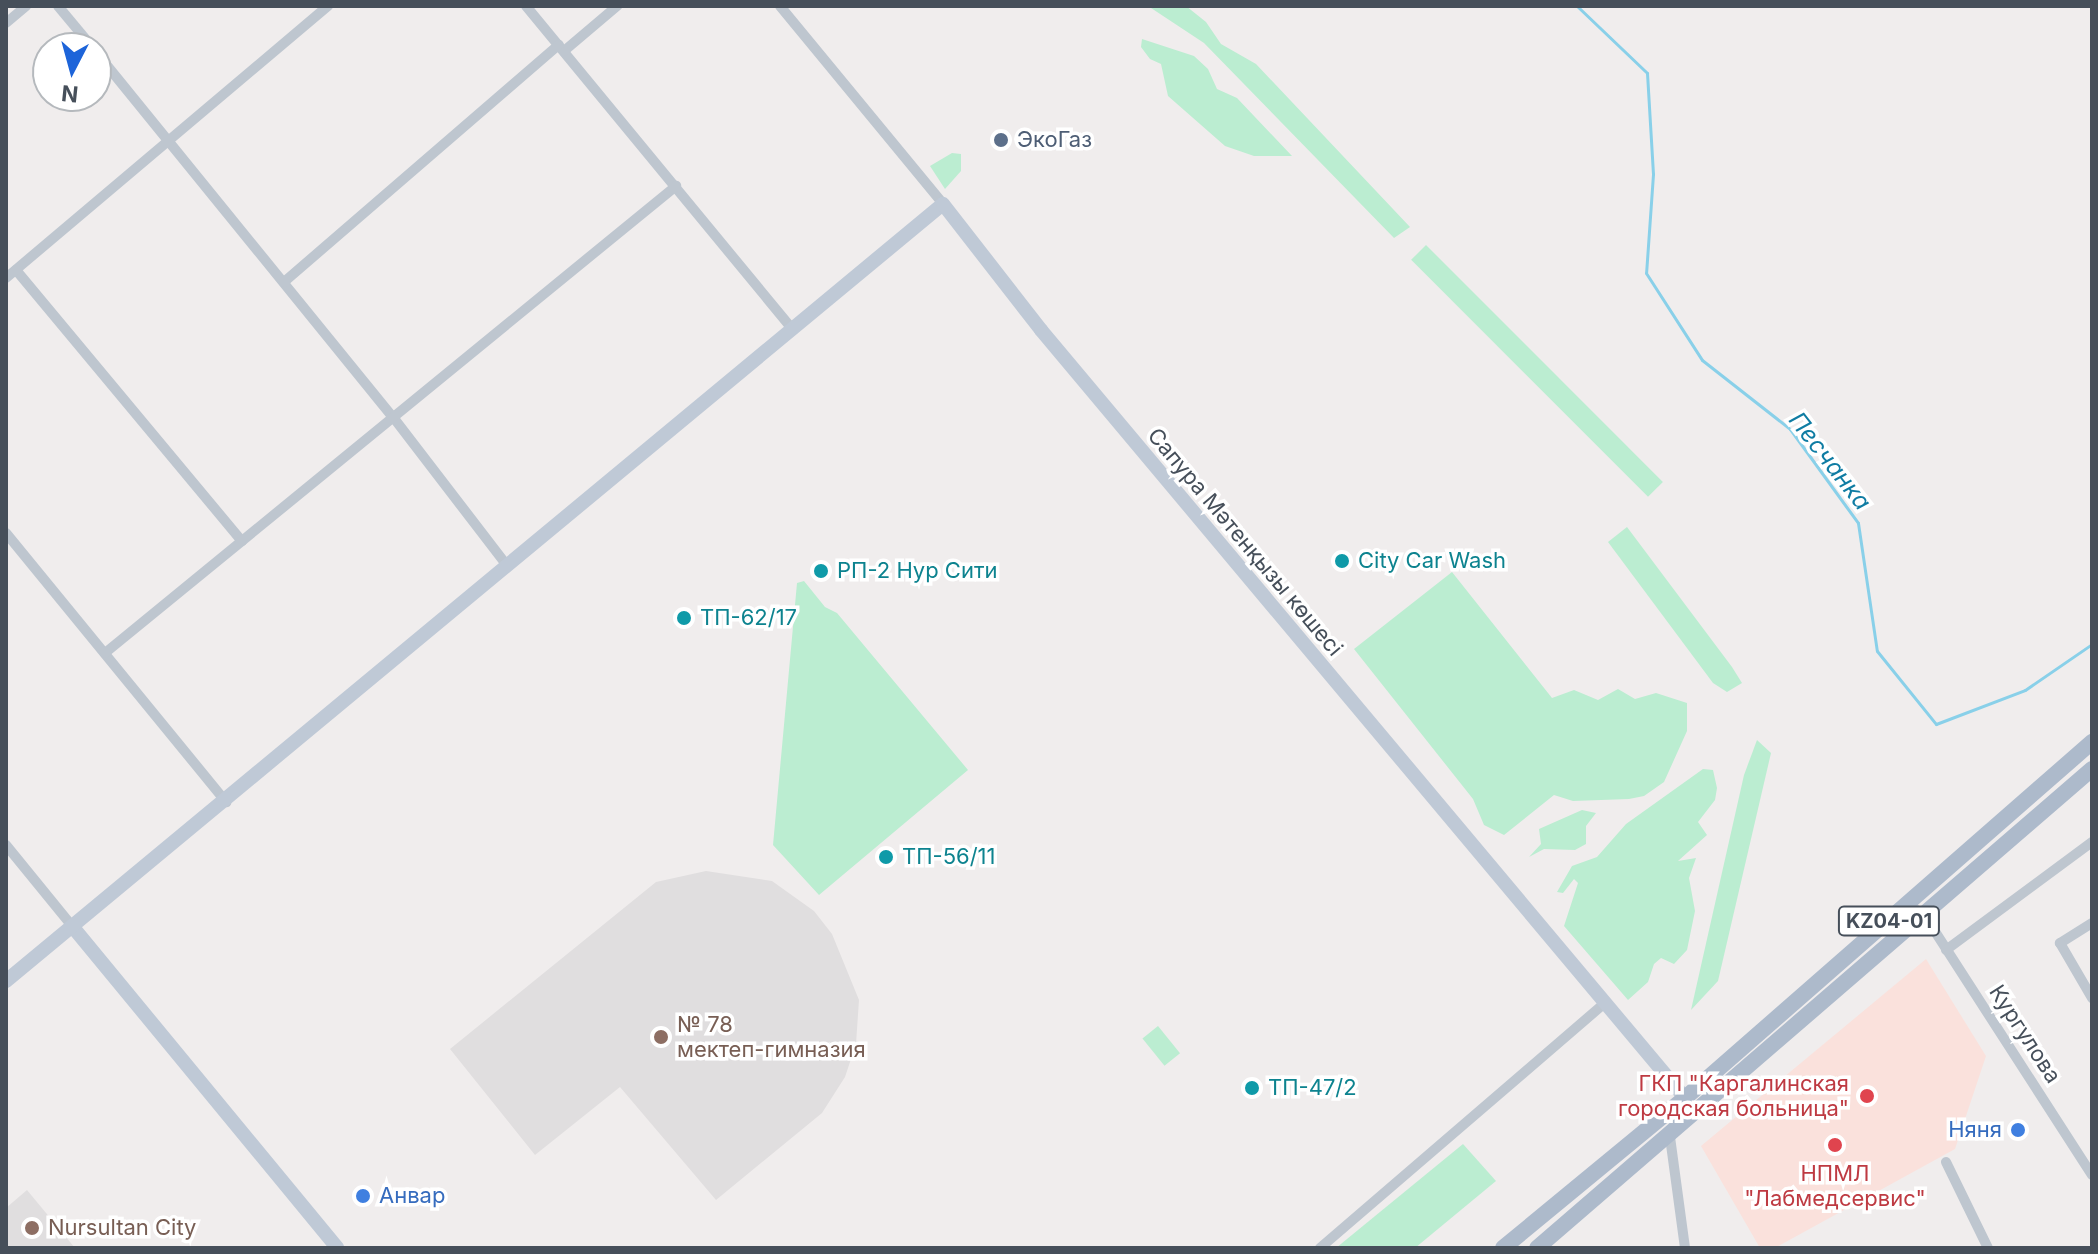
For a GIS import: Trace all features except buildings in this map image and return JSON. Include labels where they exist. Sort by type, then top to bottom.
[{"type":"main road","name":"KZ04-01","points":[[1503,1248],[1685,1098],[2092,742]]},
{"type":"main road","name":"KZ04-01","points":[[1537,1248],[2089,778]]},
{"type":"main road","points":[[1685,1098],[1698,1114]]},
{"type":"main road","points":[[1573,1192],[1585,1209]]},
{"type":"street","points":[[6,23],[26,6]]},
{"type":"street","points":[[58,6],[79,32]]},
{"type":"street","points":[[6,278],[328,6]]},
{"type":"street","points":[[526,6],[791,328]]},
{"type":"street","points":[[284,282],[561,48],[617,6]]},
{"type":"street","name":"Сапура Мәтенқызы көшесі","points":[[780,6],[943,204],[1041,330],[1685,1098]]},
{"type":"street","points":[[112,72],[393,417],[506,564]]},
{"type":"street","points":[[105,653],[676,186]]},
{"type":"street","points":[[6,981],[226,802],[506,564],[943,204]]},
{"type":"street","points":[[16,270],[242,541]]},
{"type":"street","points":[[6,533],[226,802]]},
{"type":"street","points":[[1946,950],[2092,842]]},
{"type":"street","points":[[6,845],[337,1248]]},
{"type":"street","points":[[1908,904],[1925,916]]},
{"type":"street","name":"Кургулова","points":[[1925,916],[2092,1174]]},
{"type":"street","points":[[2092,923],[2060,943],[2092,998]]},
{"type":"street","points":[[1320,1248],[1605,1003]]},
{"type":"street","points":[[1670,1137],[1685,1248]]},
{"type":"street","points":[[1946,1162],[1988,1248]]},
{"type":"shaded area","name":"№ 78 мектеп-гимназия","points":[[706,871],[772,881],[814,911],[832,934],[859,1000],[856,1044],[845,1077],[822,1113],[716,1200],[620,1087],[535,1155],[450,1049],[656,882]]},
{"type":"shaded area","name":"ГКП \"Каргалинская городская больница\"","points":[[1926,959],[1986,1056],[1955,1149],[1775,1248],[1760,1248],[1701,1146]]},
{"type":"shaded area","name":"Nursultan City","points":[[27,1190],[75,1248],[6,1248],[6,1208]]},
{"type":"green space","points":[[1148,6],[1186,6],[1206,22],[1221,44],[1256,64],[1410,227],[1394,238],[1204,43]]},
{"type":"green space","points":[[1142,39],[1194,56],[1208,69],[1217,89],[1237,98],[1292,156],[1254,156],[1225,146],[1168,96],[1161,64],[1150,59],[1141,47]]},
{"type":"green space","points":[[952,153],[961,154],[961,171],[945,189],[930,166]]},
{"type":"green space","points":[[1426,245],[1663,482],[1648,497],[1411,260]]},
{"type":"green space","points":[[1627,527],[1742,683],[1727,692],[1713,683],[1608,542]]},
{"type":"green space","points":[[1452,572],[1552,698],[1574,690],[1598,700],[1618,689],[1635,699],[1656,693],[1687,703],[1687,731],[1664,782],[1644,796],[1629,799],[1573,801],[1554,795],[1504,835],[1484,825],[1473,799],[1354,649]]},
{"type":"green space","points":[[804,581],[825,607],[837,613],[968,770],[819,895],[773,845],[797,583]]},
{"type":"green space","points":[[1757,740],[1771,753],[1718,981],[1691,1010],[1744,775]]},
{"type":"green space","points":[[1703,769],[1713,770],[1717,788],[1715,800],[1698,822],[1707,835],[1678,861],[1696,858],[1689,878],[1695,911],[1687,950],[1674,964],[1661,958],[1654,964],[1648,982],[1628,1000],[1564,926],[1578,883],[1574,879],[1563,893],[1557,892],[1572,866],[1597,857],[1626,824]]},
{"type":"green space","points":[[1582,810],[1596,813],[1586,826],[1586,844],[1575,850],[1544,849],[1529,857],[1541,844],[1539,829]]},
{"type":"green space","points":[[1158,1026],[1180,1053],[1164,1066],[1142,1039]]},
{"type":"green space","points":[[1463,1144],[1496,1181],[1415,1248],[1336,1248]]},
{"type":"waterway","name":"Песчанка","points":[[1577,6],[1647,73],[1653,174],[1646,273],[1702,360],[1790,429],[1858,523],[1877,651],[1936,724],[2025,690],[2092,644]]},
{"type":"place","name":"ЭкоГаз","points":[[1001,140]]},
{"type":"place","name":"City Car Wash","points":[[1342,561]]},
{"type":"place","name":"РП-2 Нур Сити","points":[[821,571]]},
{"type":"place","name":"ТП-62/17","points":[[684,618]]},
{"type":"place","name":"ТП-56/11","points":[[886,857]]},
{"type":"place","name":"№ 78 мектеп-гимназия","points":[[661,1037]]},
{"type":"place","name":"ТП-47/2","points":[[1252,1088]]},
{"type":"place","name":"ГКП \"Каргалинская городская больница\"","points":[[1867,1096]]},
{"type":"place","name":"Няня","points":[[2018,1130]]},
{"type":"place","name":"НПМЛ \"Лабмедсервис\"","points":[[1835,1145]]},
{"type":"place","name":"Анвар","points":[[363,1196]]},
{"type":"place","name":"Nursultan City","points":[[32,1228]]}]
